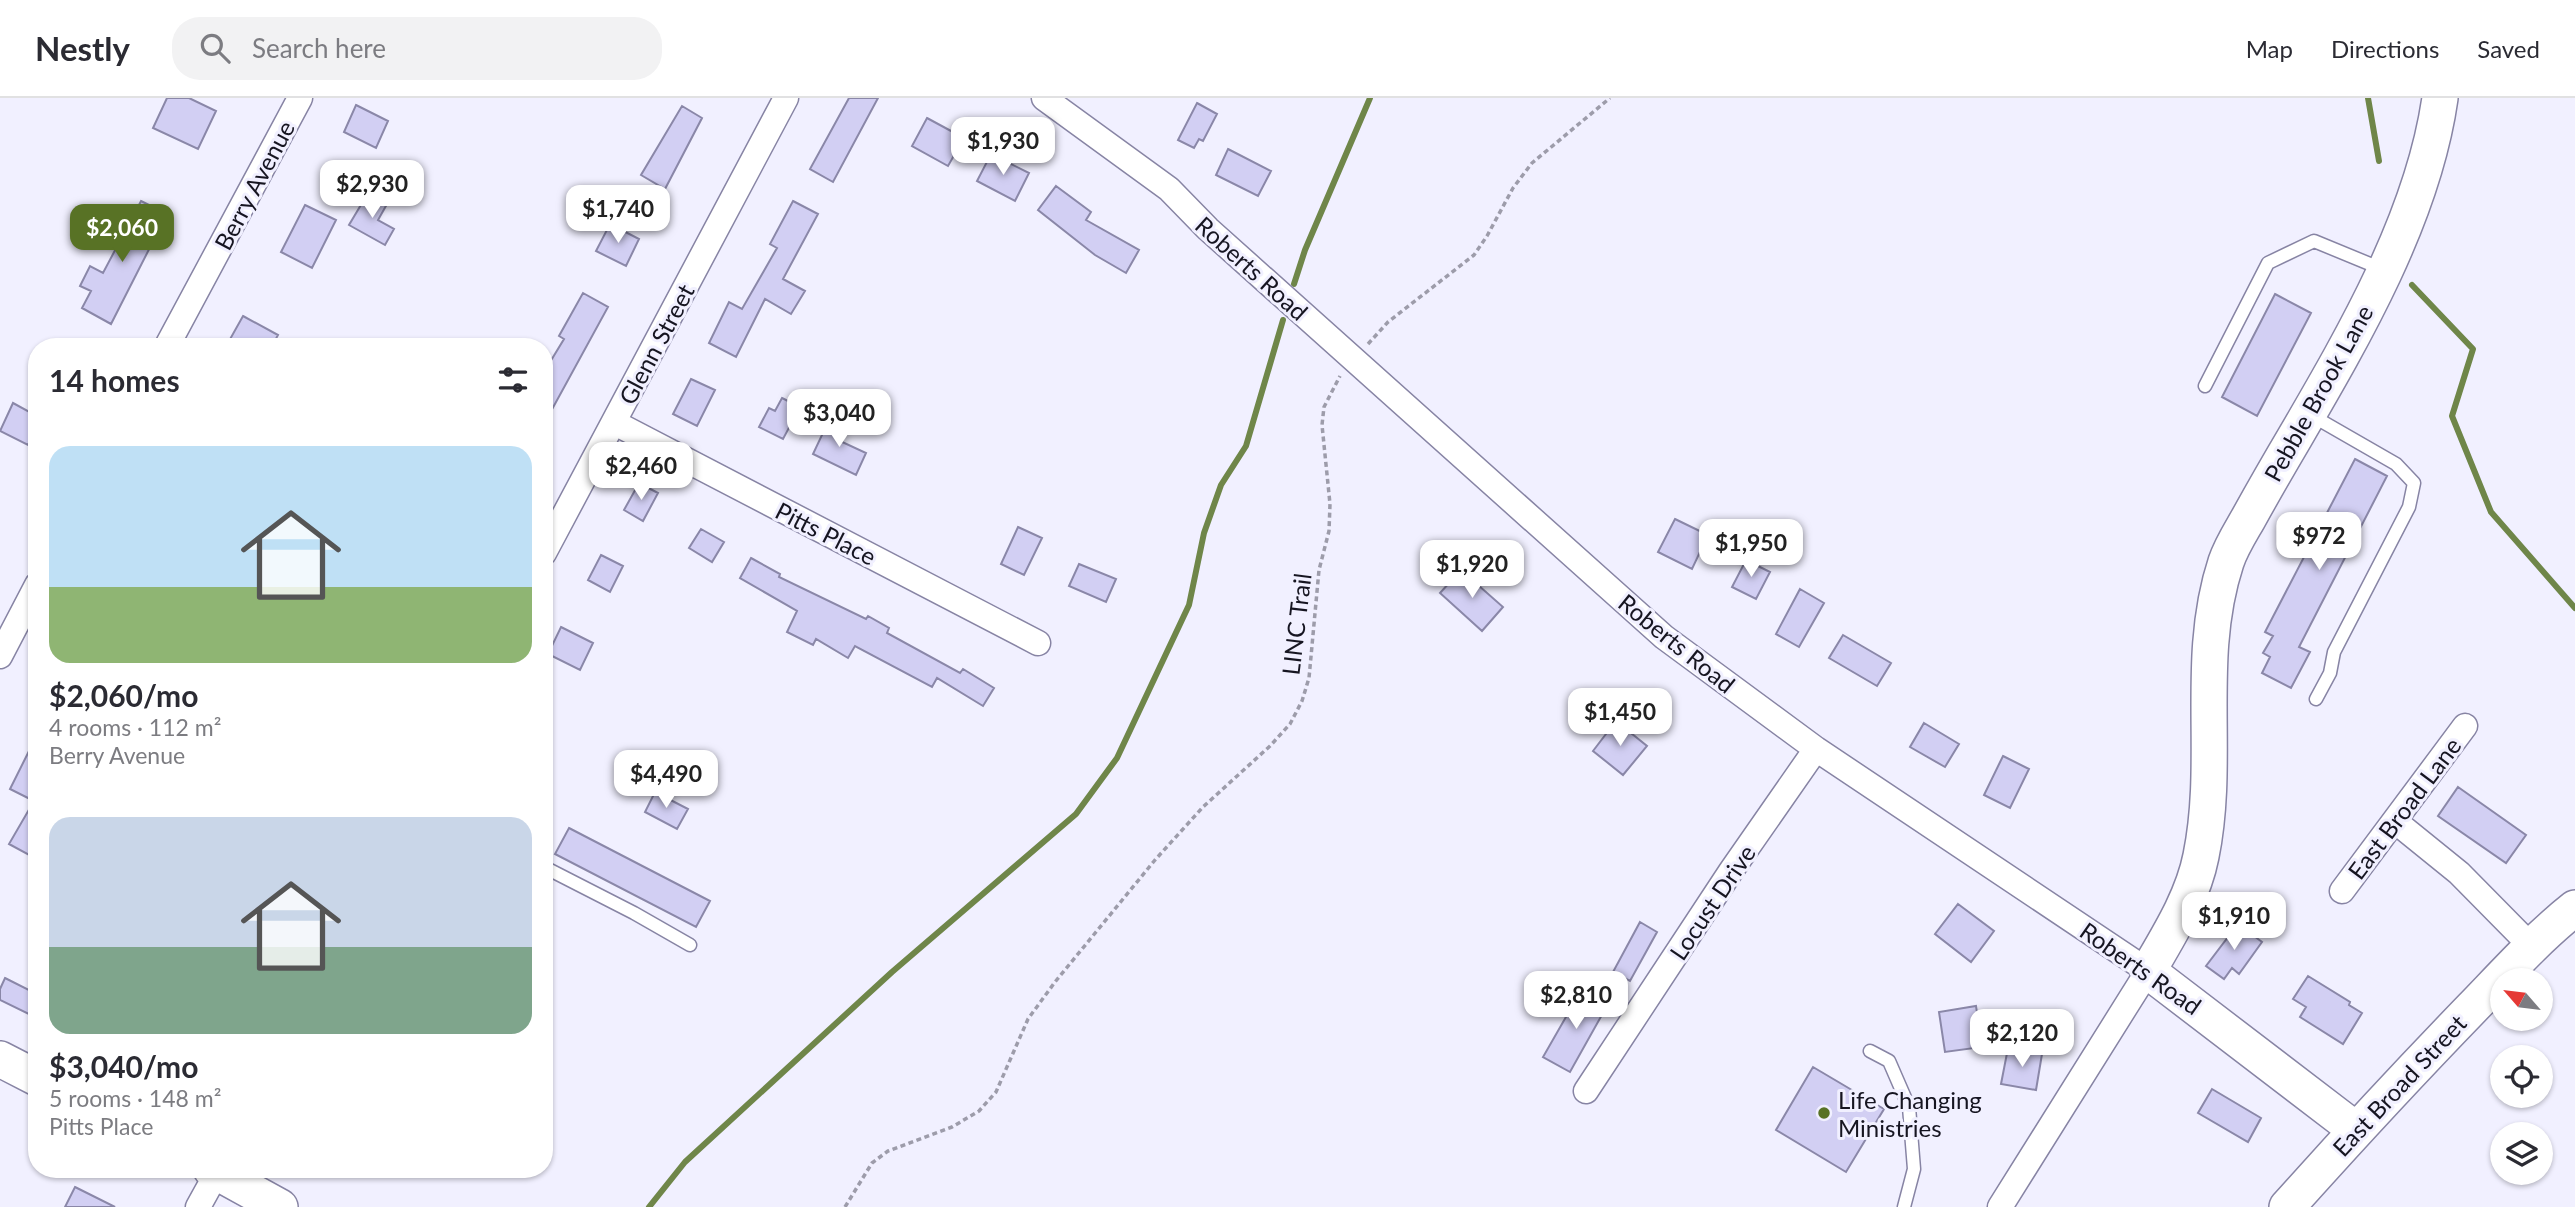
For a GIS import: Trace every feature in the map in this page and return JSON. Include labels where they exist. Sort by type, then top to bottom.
[{"type":"street","name":"Berry Avenue","points":[[171,338],[300,98]]},
{"type":"street","name":"Glenn Street","points":[[553,537],[786,98]]},
{"type":"street","name":"Pebble Brook Lane","points":[[2148,971],[2175,924],[2201,856],[2208,798],[2208,666],[2214,605],[2221,579],[2236,539],[2309,414],[2384,271],[2421,178],[2440,98]]},
{"type":"street","name":"Roberts Road","points":[[1052,100],[1169,189],[1208,229],[1664,637],[1816,749],[2148,971],[2356,1130]]},
{"type":"street","name":"Pitts Place","points":[[615,423],[1038,643]]},
{"type":"street","points":[[0,656],[28,602]]},
{"type":"street","name":"East Broad Lane","points":[[2342,891],[2465,726]]},
{"type":"street","name":"Locust Drive","points":[[1586,1091],[1731,871],[1816,749]]},
{"type":"street","points":[[2396,822],[2459,873],[2532,947]]},
{"type":"street","name":"East Broad Street","points":[[2287,1207],[2356,1130],[2532,947],[2575,908]]},
{"type":"street","points":[[2000,1207],[2148,971]]},
{"type":"street","points":[[0,1059],[28,1073]]},
{"type":"street","points":[[198,1207],[212,1178]]},
{"type":"street","points":[[230,1178],[280,1207]]},
{"type":"lane","points":[[2205,386],[2269,263],[2314,241],[2384,271]]},
{"type":"lane","points":[[2309,414],[2396,464],[2414,483],[2409,507],[2334,652],[2330,673],[2316,699]]},
{"type":"lane","points":[[553,872],[691,945]]},
{"type":"lane","points":[[1870,1051],[1889,1061],[1909,1108],[1914,1169],[1904,1207]]},
{"type":"path","name":"LINC Trail","points":[[845,1207],[872,1163],[888,1151],[952,1127],[979,1111],[996,1092],[1028,1019],[1055,982],[1155,860],[1203,807],[1270,746],[1290,724],[1302,701],[1309,678],[1319,570],[1329,531],[1330,504],[1322,425],[1324,407],[1333,388],[1353,359],[1388,322],[1474,256],[1513,188],[1531,163],[1610,98]]},
{"type":"building","points":[[167,98],[189,98],[216,111],[198,149],[153,128]]},
{"type":"building","points":[[849,98],[878,98],[833,182],[810,169]]},
{"type":"building","points":[[1197,103],[1217,114],[1203,141],[1199,139],[1194,148],[1178,140]]},
{"type":"building","points":[[356,105],[388,121],[376,148],[344,132]]},
{"type":"building","points":[[682,106],[702,118],[665,189],[641,175]]},
{"type":"building","points":[[927,118],[964,138],[948,166],[912,146]]},
{"type":"building","points":[[1228,149],[1271,171],[1258,196],[1216,175]]},
{"type":"building","points":[[991,154],[1029,173],[1015,201],[977,181]]},
{"type":"building","points":[[1056,186],[1091,212],[1086,220],[1139,250],[1126,273],[1095,255],[1038,210]]},
{"type":"building","points":[[368,193],[387,204],[378,220],[394,229],[385,245],[349,225]]},
{"type":"building","points":[[141,201],[167,214],[111,324],[82,308],[91,291],[80,286],[90,266],[103,273]]},
{"type":"building","points":[[793,201],[818,214],[783,279],[805,291],[791,314],[765,299],[736,357],[709,343],[729,302],[742,309],[777,248],[770,244]]},
{"type":"building","points":[[305,205],[336,220],[312,268],[281,252]]},
{"type":"building","points":[[610,224],[639,239],[626,266],[596,251]]},
{"type":"building","points":[[583,293],[608,307],[553,408],[553,357],[564,339],[559,336]]},
{"type":"building","points":[[2275,294],[2311,313],[2257,416],[2222,397]]},
{"type":"building","points":[[243,316],[278,335],[276,338],[231,338]]},
{"type":"building","points":[[691,379],[715,390],[697,426],[673,414]]},
{"type":"building","points":[[782,398],[800,407],[783,439],[759,427],[769,408],[775,411]]},
{"type":"building","points":[[13,403],[28,411],[28,445],[0,431]]},
{"type":"building","points":[[829,420],[846,429],[840,441],[866,453],[856,475],[813,454]]},
{"type":"building","points":[[2355,459],[2387,476],[2299,647],[2310,652],[2291,688],[2262,673],[2270,657],[2263,653],[2273,636],[2265,632]]},
{"type":"building","points":[[639,483],[658,493],[643,521],[624,510]]},
{"type":"building","points":[[1675,519],[1708,535],[1692,569],[1658,552]]},
{"type":"building","points":[[1018,527],[1042,538],[1024,575],[1001,564]]},
{"type":"building","points":[[701,529],[724,542],[712,562],[689,548]]},
{"type":"building","points":[[601,555],[623,566],[610,592],[588,580]]},
{"type":"building","points":[[751,558],[780,574],[779,577],[866,619],[868,616],[889,628],[887,633],[960,673],[963,669],[994,688],[983,706],[937,678],[932,687],[855,646],[848,658],[816,639],[813,645],[787,632],[797,611],[740,578]]},
{"type":"building","points":[[1746,560],[1770,572],[1756,599],[1732,587]]},
{"type":"building","points":[[1079,564],[1116,579],[1106,602],[1069,586]]},
{"type":"building","points":[[1461,570],[1503,607],[1482,631],[1440,593]]},
{"type":"building","points":[[1800,589],[1824,603],[1799,647],[1776,634]]},
{"type":"building","points":[[561,627],[593,643],[580,670],[553,656],[553,644]]},
{"type":"building","points":[[1843,635],[1891,663],[1877,686],[1829,658]]},
{"type":"building","points":[[1616,721],[1647,746],[1623,775],[1593,751]]},
{"type":"building","points":[[1924,723],[1959,744],[1945,767],[1910,747]]},
{"type":"building","points":[[28,753],[28,798],[10,789]]},
{"type":"building","points":[[2003,756],[2029,769],[2010,808],[1984,795]]},
{"type":"building","points":[[2458,787],[2526,835],[2506,863],[2438,816]]},
{"type":"building","points":[[655,792],[688,809],[677,829],[645,812]]},
{"type":"building","points":[[28,811],[28,854],[9,844]]},
{"type":"building","points":[[569,828],[710,901],[696,927],[555,854]]},
{"type":"building","points":[[1958,904],[1994,931],[1971,962],[1935,934]]},
{"type":"building","points":[[1640,922],[1657,932],[1630,981],[1613,972]]},
{"type":"building","points":[[2238,924],[2262,942],[2239,974],[2232,968],[2224,979],[2206,966]]},
{"type":"building","points":[[2308,976],[2350,1002],[2349,1005],[2362,1013],[2343,1044],[2300,1017],[2306,1007],[2293,999]]},
{"type":"building","points":[[5,978],[28,990],[28,1014],[0,1000],[0,989]]},
{"type":"building","points":[[1582,989],[1608,1004],[1570,1072],[1543,1057]]},
{"type":"building","points":[[1976,1006],[1982,1047],[1945,1052],[1939,1012]]},
{"type":"building","points":[[2008,1048],[2042,1054],[2036,1090],[2001,1084]]},
{"type":"building","points":[[1813,1067],[1884,1109],[1846,1172],[1776,1130]]},
{"type":"building","points":[[2212,1089],[2261,1118],[2248,1142],[2198,1113]]},
{"type":"building","points":[[75,1187],[115,1207],[65,1207]]},
{"type":"waterway","points":[[1294,284],[1305,250],[1370,98]]},
{"type":"waterway","points":[[2368,98],[2379,161]]},
{"type":"waterway","points":[[2412,285],[2473,349],[2452,416],[2491,512],[2575,608]]},
{"type":"waterway","points":[[649,1207],[685,1162],[892,972],[1076,814],[1117,758],[1189,605],[1204,533],[1221,485],[1246,446],[1283,320]]},
{"type":"place","name":"Life Changing Ministries","points":[[1824,1113]]}]
